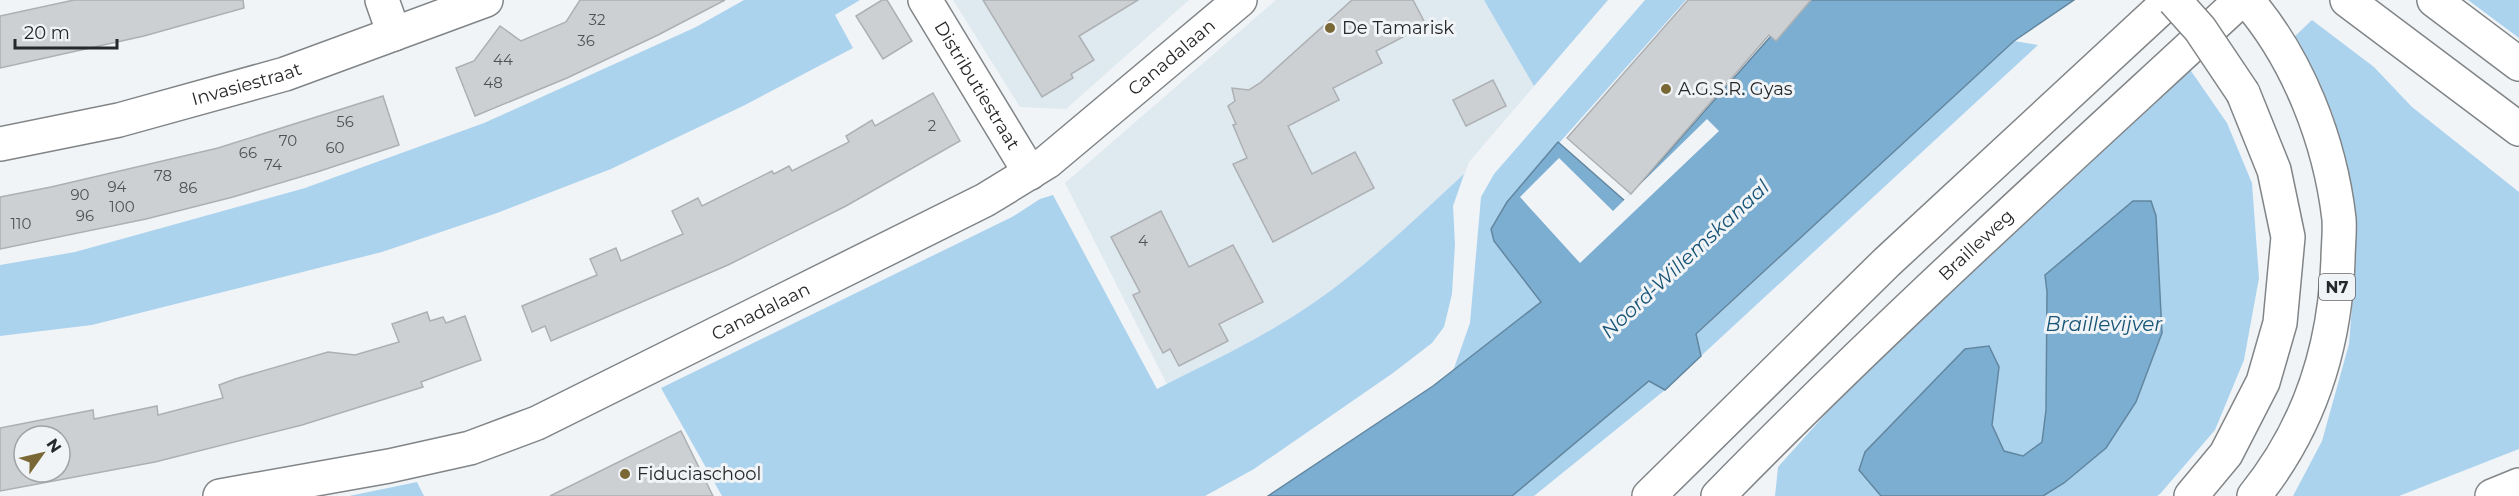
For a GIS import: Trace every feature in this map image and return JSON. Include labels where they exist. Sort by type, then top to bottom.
[{"type":"main road","points":[[382,0],[394,34]]},
{"type":"main road","name":"Invasiestraat","points":[[0,144],[119,120],[285,75],[486,0]]},
{"type":"main road","name":"Distributiestraat","points":[[925,0],[1030,173]]},
{"type":"main road","name":"Canadalaan","points":[[220,496],[276,484],[389,466],[470,448],[537,423],[985,200],[1030,173],[1066,147],[1240,0]]},
{"type":"main road","points":[[1649,496],[1829,317],[2172,0],[2200,29],[2243,93],[2274,170],[2288,237],[2280,323],[2263,382],[2226,453],[2192,496]]},
{"type":"main road","name":"Brailleweg","points":[[1718,496],[1811,401],[1938,280],[2241,0]]},
{"type":"main road","name":"N7","points":[[2247,0],[2261,16],[2292,66],[2323,141],[2339,220],[2336,303],[2323,367],[2299,425],[2273,472],[2254,496]]},
{"type":"main road","points":[[2434,0],[2519,64]]},
{"type":"main road","points":[[2356,6],[2519,129]]},
{"type":"main road","points":[[2492,496],[2519,485]]},
{"type":"shaded area","points":[[744,0],[860,0],[835,15],[853,48],[745,105],[611,169],[497,213],[382,252],[92,325],[0,336],[0,265],[75,252],[305,188],[484,123],[696,27]]},
{"type":"shaded area","points":[[953,0],[1189,0],[1066,109],[1020,107]]},
{"type":"shaded area","points":[[1276,0],[1608,0],[1469,162],[1453,206],[1454,226],[1180,410],[1065,183]]},
{"type":"shaded area","points":[[1484,0],[1608,0],[1534,86]]},
{"type":"shaded area","points":[[1645,0],[1686,0],[1507,202],[1491,229],[1494,241],[1541,302],[1453,371],[1470,323],[1481,197],[1494,174]]},
{"type":"shaded area","points":[[2468,0],[2519,0],[2519,38]]},
{"type":"shaded area","points":[[2312,20],[2374,67],[2412,107],[2519,192],[2519,449],[2399,496],[2293,496],[2322,441],[2349,344],[2356,257],[2349,176],[2332,112],[2293,38]]},
{"type":"shaded area","points":[[2014,41],[2038,45],[1701,356],[1696,335]]},
{"type":"shaded area","points":[[2189,68],[2227,123],[2252,183],[2259,278],[2244,360],[2215,430],[2160,494],[2157,496],[2043,496],[2064,483],[2151,201],[2134,201],[2045,275],[2047,292],[2046,410],[2042,442],[2023,456],[2004,451],[1992,425],[1999,367],[1860,470],[1881,496],[1775,496],[1778,467],[1863,372]]},
{"type":"shaded area","points":[[1464,174],[1453,206],[1455,244],[1452,294],[1444,327],[1432,343],[1393,373],[1254,469],[1205,496],[722,496],[661,388],[1012,217],[1040,199],[1053,195],[1157,389],[1249,342],[1329,292],[1398,235]]},
{"type":"shaded area","points":[[1649,381],[1665,390],[1534,496],[1512,496]]},
{"type":"shaded area","points":[[417,482],[424,496],[349,496]]},
{"type":"water","name":"Noord-Willemskanaal","points":[[1803,0],[2074,0],[2014,41],[1696,334],[1701,356],[1665,390],[1649,381],[1512,496],[1268,496],[1433,386],[1541,302],[1494,241],[1491,229],[1507,202],[1558,142],[1625,201]]},
{"type":"water","name":"Braillevijver","points":[[2133,201],[2151,201],[2156,216],[2162,333],[2136,402],[2106,448],[2064,483],[2043,496],[1881,496],[1859,470],[1865,452],[1965,349],[1989,346],[1999,367],[1992,425],[2004,451],[2023,456],[2042,442],[2046,410],[2047,292],[2045,275]]},
{"type":"pier","points":[[1707,119],[1719,131],[1580,263],[1520,197],[1559,158],[1613,211]]},
{"type":"building","points":[[74,0],[243,0],[244,8],[144,36],[0,68],[0,16]]},
{"type":"building","points":[[580,0],[725,0],[567,78],[475,116],[456,68],[474,61],[500,26],[521,41],[566,22]]},
{"type":"building","points":[[882,0],[887,0],[912,41],[883,59],[856,16]]},
{"type":"building","points":[[983,0],[1138,0],[1079,36],[1094,60],[1071,74],[1073,78],[1042,97]]},
{"type":"building","points":[[1352,0],[1413,0],[1426,25],[1376,51],[1382,63],[1333,88],[1339,100],[1288,126],[1312,174],[1355,152],[1374,188],[1273,242],[1233,164],[1247,158],[1233,125],[1236,124],[1228,106],[1235,101],[1232,88],[1249,90],[1260,83]]},
{"type":"building","name":"A.G.S.R. Gyas","points":[[1688,0],[1811,0],[1776,41],[1769,35],[1631,194],[1567,138]]},
{"type":"building","points":[[1493,80],[1506,106],[1466,126],[1453,100]]},
{"type":"building","points":[[933,93],[960,141],[846,206],[728,265],[551,341],[545,326],[532,332],[522,306],[597,275],[590,259],[616,248],[621,261],[683,234],[672,211],[698,198],[702,206],[772,171],[774,174],[789,166],[792,171],[849,142],[846,136],[872,120],[875,126]]},
{"type":"building","points":[[383,96],[399,145],[233,197],[146,219],[0,249],[0,197],[218,148]]},
{"type":"building","points":[[1161,211],[1189,267],[1233,245],[1263,302],[1219,324],[1228,341],[1179,366],[1170,349],[1163,353],[1133,295],[1140,292],[1111,237]]},
{"type":"building","points":[[427,312],[430,321],[443,317],[446,323],[465,316],[481,360],[421,382],[423,387],[302,425],[155,462],[72,478],[72,424],[21,424],[93,410],[94,419],[157,406],[158,415],[223,398],[219,385],[235,379],[328,352],[355,355],[399,342],[392,324]]},
{"type":"building","points":[[12,426],[12,484],[37,484],[0,491],[0,428]]},
{"type":"building","points":[[681,431],[713,496],[550,496]]},
{"type":"place","name":"De Tamarisk","points":[[1330,28]]},
{"type":"place","name":"A.G.S.R. Gyas","points":[[1666,89]]},
{"type":"place","name":"Fiduciaschool","points":[[625,474]]}]
